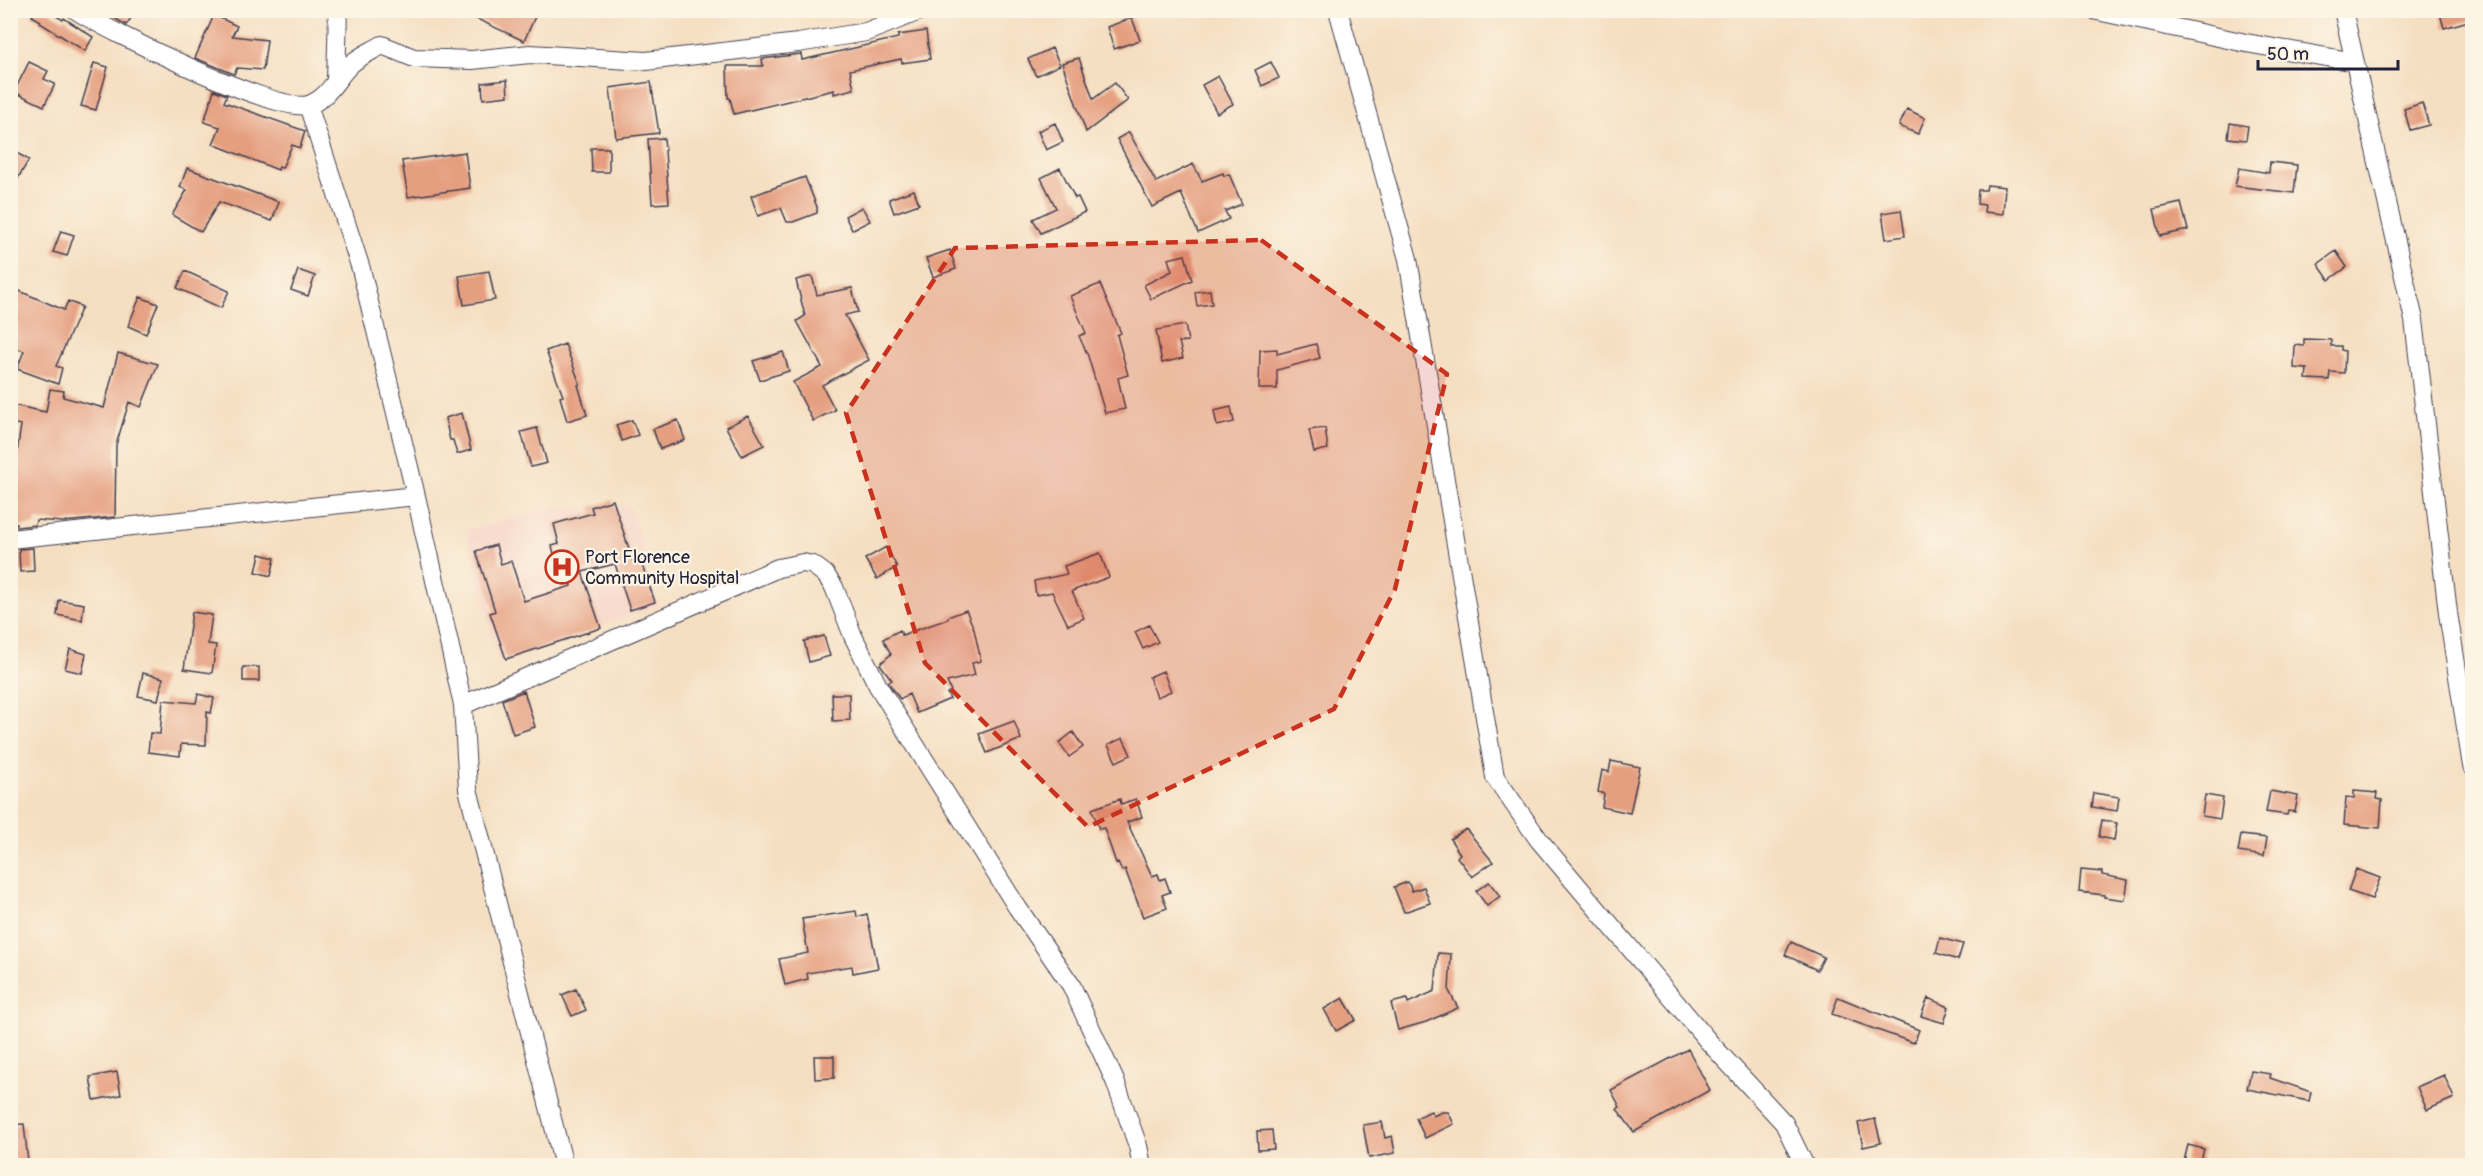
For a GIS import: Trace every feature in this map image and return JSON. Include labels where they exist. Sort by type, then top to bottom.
[{"type":"street","points":[[76,10],[115,33],[210,76],[286,105],[308,105],[322,97],[351,63],[382,45],[414,58],[471,60],[530,54],[646,62],[866,32],[922,10]]},
{"type":"street","points":[[336,81],[338,10]]},
{"type":"street","points":[[1338,10],[1408,259],[1495,777],[1554,857],[1709,1042],[1784,1123],[1805,1166]]},
{"type":"street","points":[[2093,10],[2246,43],[2355,62]]},
{"type":"street","points":[[2343,10],[2414,320],[2448,613],[2465,666],[2472,766]]},
{"type":"street","points":[[308,105],[361,269],[416,496],[463,705],[468,789],[564,1166]]},
{"type":"street","points":[[10,539],[416,496]]},
{"type":"street","points":[[463,705],[778,568],[802,563],[813,566],[825,574],[834,587],[853,636],[878,686],[1017,907],[1071,986],[1115,1081],[1138,1146],[1142,1166]]},
{"type":"highlighted area","points":[[1261,240],[1447,374],[1395,589],[1334,709],[1088,827],[925,663],[846,413],[955,248]]},
{"type":"shaded area","name":"Port Florence Community Hospital","points":[[631,507],[658,605],[514,659],[498,658],[466,530],[557,508]]},
{"type":"building","points":[[36,10],[46,10],[63,20],[64,18],[93,37],[85,51],[40,23],[41,21],[32,16]]},
{"type":"building","points":[[101,10],[137,10],[126,25]]},
{"type":"building","points":[[458,10],[538,10],[524,41]]},
{"type":"building","points":[[2439,10],[2472,10],[2472,20],[2444,28]]},
{"type":"building","points":[[214,15],[237,26],[232,36],[267,40],[263,70],[237,68],[234,74],[195,58]]},
{"type":"building","points":[[1132,18],[1140,40],[1114,49],[1107,27]]},
{"type":"building","points":[[926,31],[930,59],[902,63],[901,59],[850,70],[854,89],[834,94],[834,90],[734,114],[730,98],[728,98],[727,66],[763,66],[762,59],[801,54],[802,60],[898,38],[898,35]]},
{"type":"building","points":[[1052,48],[1060,65],[1036,76],[1028,59]]},
{"type":"building","points":[[1079,58],[1093,99],[1115,83],[1128,100],[1086,132],[1062,63]]},
{"type":"building","points":[[29,62],[48,71],[44,79],[55,84],[44,106],[14,92]]},
{"type":"building","points":[[1271,62],[1279,78],[1262,86],[1255,70]]},
{"type":"building","points":[[94,63],[108,67],[96,110],[81,106]]},
{"type":"building","points":[[1218,76],[1233,104],[1217,113],[1202,85]]},
{"type":"building","points":[[507,80],[508,96],[483,99],[482,83]]},
{"type":"building","points":[[651,82],[659,133],[616,138],[610,88]]},
{"type":"building","points":[[214,90],[227,95],[224,102],[305,131],[300,148],[292,145],[282,168],[279,167],[278,170],[213,144],[220,127],[204,122]]},
{"type":"building","points":[[2422,103],[2429,125],[2410,130],[2404,109]]},
{"type":"building","points":[[1907,109],[1925,118],[1918,134],[1899,126]]},
{"type":"building","points":[[1055,123],[1063,142],[1046,150],[1038,131]]},
{"type":"building","points":[[2230,123],[2248,126],[2246,140],[2228,138]]},
{"type":"building","points":[[1129,132],[1156,182],[1193,164],[1202,181],[1223,173],[1224,176],[1229,174],[1242,204],[1225,211],[1229,219],[1198,233],[1181,193],[1152,207],[1117,139]]},
{"type":"building","points":[[664,138],[669,203],[652,204],[648,139]]},
{"type":"building","points":[[591,148],[609,148],[609,172],[592,172]]},
{"type":"building","points":[[10,149],[29,160],[10,191]]},
{"type":"building","points":[[465,152],[470,188],[408,197],[402,161]]},
{"type":"building","points":[[2270,162],[2297,165],[2294,193],[2235,186],[2239,168],[2269,173]]},
{"type":"building","points":[[187,168],[279,202],[272,221],[219,202],[201,232],[172,215],[187,190],[180,187]]},
{"type":"building","points":[[1060,168],[1085,212],[1041,233],[1033,219],[1056,208],[1041,178]]},
{"type":"building","points":[[805,177],[817,207],[817,213],[793,222],[787,222],[781,208],[758,216],[751,196]]},
{"type":"building","points":[[1987,185],[2005,187],[2003,214],[1984,212],[1985,205],[1977,204],[1978,190],[1986,190]]},
{"type":"building","points":[[914,190],[919,204],[894,213],[889,199]]},
{"type":"building","points":[[2181,203],[2188,230],[2160,236],[2154,209]]},
{"type":"building","points":[[862,207],[870,221],[852,230],[845,216]]},
{"type":"building","points":[[1901,210],[1905,236],[1886,239],[1882,213]]},
{"type":"building","points":[[61,231],[74,235],[67,256],[53,252]]},
{"type":"building","points":[[950,250],[956,269],[933,277],[926,258]]},
{"type":"building","points":[[2336,251],[2347,267],[2329,280],[2318,264]]},
{"type":"building","points":[[1185,255],[1192,280],[1151,299],[1144,285],[1172,271],[1168,259]]},
{"type":"building","points":[[298,270],[315,276],[308,296],[291,290]]},
{"type":"building","points":[[185,271],[229,291],[221,308],[177,288]]},
{"type":"building","points":[[489,271],[495,300],[464,305],[459,276]]},
{"type":"building","points":[[812,276],[817,295],[852,288],[858,312],[845,315],[869,360],[822,385],[835,410],[813,421],[793,382],[822,367],[797,321],[805,316],[796,280]]},
{"type":"building","points":[[1100,284],[1121,333],[1117,335],[1128,375],[1118,378],[1125,409],[1105,413],[1088,356],[1079,336],[1086,333],[1070,296]]},
{"type":"building","points":[[10,287],[64,310],[68,301],[82,307],[56,366],[62,368],[58,384],[17,369],[24,351],[10,346]]},
{"type":"building","points":[[1210,290],[1212,304],[1197,306],[1195,292]]},
{"type":"building","points":[[140,297],[158,304],[146,334],[128,326]]},
{"type":"building","points":[[1185,325],[1188,341],[1179,342],[1183,358],[1162,363],[1156,330]]},
{"type":"building","points":[[2304,339],[2331,340],[2331,346],[2341,346],[2341,350],[2345,351],[2344,373],[2330,372],[2329,380],[2306,379],[2307,369],[2294,368],[2295,345],[2304,346]]},
{"type":"building","points":[[565,344],[580,384],[578,385],[587,415],[567,421],[560,397],[563,396],[546,351]]},
{"type":"building","points":[[1316,344],[1320,358],[1277,370],[1277,389],[1259,389],[1260,350],[1277,349],[1277,354]]},
{"type":"building","points":[[783,352],[789,371],[760,380],[753,361]]},
{"type":"building","points":[[118,353],[158,364],[141,407],[129,402],[116,445],[115,517],[63,522],[36,520],[35,525],[17,527],[17,523],[10,522],[10,466],[15,467],[21,425],[10,423],[12,405],[46,412],[50,389],[64,391],[63,397],[104,408]]},
{"type":"building","points":[[1231,407],[1234,422],[1217,426],[1214,411]]},
{"type":"building","points":[[462,413],[471,450],[457,454],[453,440],[450,440],[445,418]]},
{"type":"building","points":[[748,416],[764,445],[742,456],[726,427]]},
{"type":"building","points":[[632,420],[638,435],[622,441],[616,425]]},
{"type":"building","points":[[678,420],[685,440],[660,449],[653,429]]},
{"type":"building","points":[[537,428],[547,463],[531,467],[521,432]]},
{"type":"building","points":[[1325,428],[1328,449],[1314,452],[1309,430]]},
{"type":"building","points":[[613,500],[633,561],[640,559],[655,602],[630,610],[615,564],[582,572],[601,628],[506,659],[490,613],[495,611],[476,551],[496,545],[501,564],[511,561],[524,601],[571,586],[564,559],[556,561],[552,546],[559,544],[554,524],[593,513],[591,507]]},
{"type":"building","points":[[886,547],[897,567],[877,579],[865,559]]},
{"type":"building","points":[[33,548],[34,571],[20,572],[19,549]]},
{"type":"building","points":[[1100,553],[1109,577],[1072,591],[1084,618],[1068,625],[1052,592],[1036,595],[1034,581],[1067,574],[1064,566]]},
{"type":"building","points":[[260,554],[275,558],[271,576],[256,572]]},
{"type":"building","points":[[59,600],[84,604],[82,620],[57,615]]},
{"type":"building","points":[[966,610],[974,629],[981,661],[972,663],[975,675],[947,682],[951,691],[947,693],[950,699],[917,713],[909,694],[900,699],[888,682],[892,680],[880,664],[891,654],[883,639],[900,630],[902,635],[948,619]]},
{"type":"building","points":[[192,612],[212,615],[208,644],[216,645],[212,673],[184,669]]},
{"type":"building","points":[[1149,625],[1158,642],[1143,649],[1135,632]]},
{"type":"building","points":[[824,636],[830,656],[809,662],[804,641]]},
{"type":"building","points":[[70,649],[86,654],[82,673],[65,669]]},
{"type":"building","points":[[243,667],[259,667],[259,681],[243,681]]},
{"type":"building","points":[[1163,671],[1171,691],[1157,697],[1149,677]]},
{"type":"building","points":[[143,673],[163,678],[158,700],[138,696]]},
{"type":"building","points":[[524,691],[535,727],[513,734],[502,700]]},
{"type":"building","points":[[198,694],[214,698],[211,713],[207,712],[206,745],[181,744],[180,756],[148,752],[150,733],[160,734],[163,700],[196,703]]},
{"type":"building","points":[[832,694],[849,694],[850,720],[833,721]]},
{"type":"building","points":[[1014,721],[1021,739],[987,753],[979,734]]},
{"type":"building","points":[[1073,732],[1083,747],[1069,757],[1059,743]]},
{"type":"building","points":[[1123,738],[1131,755],[1116,762],[1108,745]]},
{"type":"building","points":[[1611,761],[1640,767],[1630,813],[1602,807],[1604,794],[1598,792],[1602,770],[1609,772]]},
{"type":"building","points":[[2270,791],[2298,796],[2295,812],[2288,811],[2287,815],[2266,812]]},
{"type":"building","points":[[2354,791],[2377,793],[2376,799],[2382,800],[2380,828],[2344,825],[2346,797],[2354,798]]},
{"type":"building","points":[[2094,793],[2119,797],[2117,811],[2092,807]]},
{"type":"building","points":[[2205,795],[2223,798],[2220,819],[2202,816]]},
{"type":"building","points":[[1120,799],[1121,804],[1136,799],[1142,817],[1127,822],[1152,876],[1158,874],[1160,880],[1165,878],[1170,892],[1162,895],[1167,908],[1143,917],[1125,869],[1122,871],[1118,862],[1116,863],[1104,828],[1099,829],[1092,809]]},
{"type":"building","points":[[2102,820],[2117,823],[2114,840],[2099,837]]},
{"type":"building","points":[[1466,829],[1493,862],[1472,877],[1457,857],[1460,854],[1450,839]]},
{"type":"building","points":[[2241,835],[2267,838],[2264,856],[2238,852]]},
{"type":"building","points":[[2356,869],[2380,878],[2372,899],[2348,891]]},
{"type":"building","points":[[2081,870],[2102,872],[2102,875],[2128,880],[2125,900],[2079,892]]},
{"type":"building","points":[[1408,882],[1412,891],[1424,887],[1430,903],[1404,912],[1394,887]]},
{"type":"building","points":[[1489,882],[1500,896],[1487,906],[1476,891]]},
{"type":"building","points":[[856,911],[857,917],[867,914],[878,968],[853,973],[852,966],[807,973],[808,979],[785,985],[779,959],[808,953],[802,919]]},
{"type":"building","points":[[1940,938],[1963,944],[1958,960],[1936,953]]},
{"type":"building","points":[[1791,942],[1824,957],[1817,970],[1785,955]]},
{"type":"building","points":[[1438,953],[1451,954],[1449,991],[1458,1008],[1426,1022],[1398,1030],[1391,1003],[1407,999],[1408,1003],[1435,991]]},
{"type":"building","points":[[576,989],[586,1010],[572,1016],[562,995]]},
{"type":"building","points":[[1838,997],[1919,1030],[1914,1043],[1832,1014]]},
{"type":"building","points":[[1343,998],[1356,1020],[1336,1031],[1324,1009]]},
{"type":"building","points":[[1928,998],[1949,1007],[1944,1023],[1921,1016]]},
{"type":"building","points":[[1688,1049],[1710,1090],[1634,1132],[1617,1109],[1620,1107],[1611,1090]]},
{"type":"building","points":[[814,1056],[834,1056],[834,1078],[815,1079]]},
{"type":"building","points":[[2251,1071],[2271,1074],[2270,1078],[2311,1092],[2309,1101],[2247,1089]]},
{"type":"building","points":[[117,1072],[121,1095],[94,1100],[90,1077]]},
{"type":"building","points":[[2444,1075],[2454,1098],[2427,1110],[2417,1087]]},
{"type":"building","points":[[1431,1111],[1433,1116],[1448,1112],[1454,1124],[1425,1138],[1416,1118]]},
{"type":"building","points":[[1875,1119],[1881,1143],[1863,1147],[1858,1123]]},
{"type":"building","points":[[1382,1122],[1385,1138],[1392,1136],[1395,1153],[1369,1158],[1363,1125]]},
{"type":"building","points":[[24,1124],[28,1162],[10,1164],[10,1125]]},
{"type":"building","points":[[1272,1130],[1274,1149],[1258,1150],[1257,1131]]},
{"type":"building","points":[[2188,1145],[2204,1149],[2200,1165],[2184,1161]]},
{"type":"place","name":"Port Florence Community Hospital","points":[[562,567]]}]
